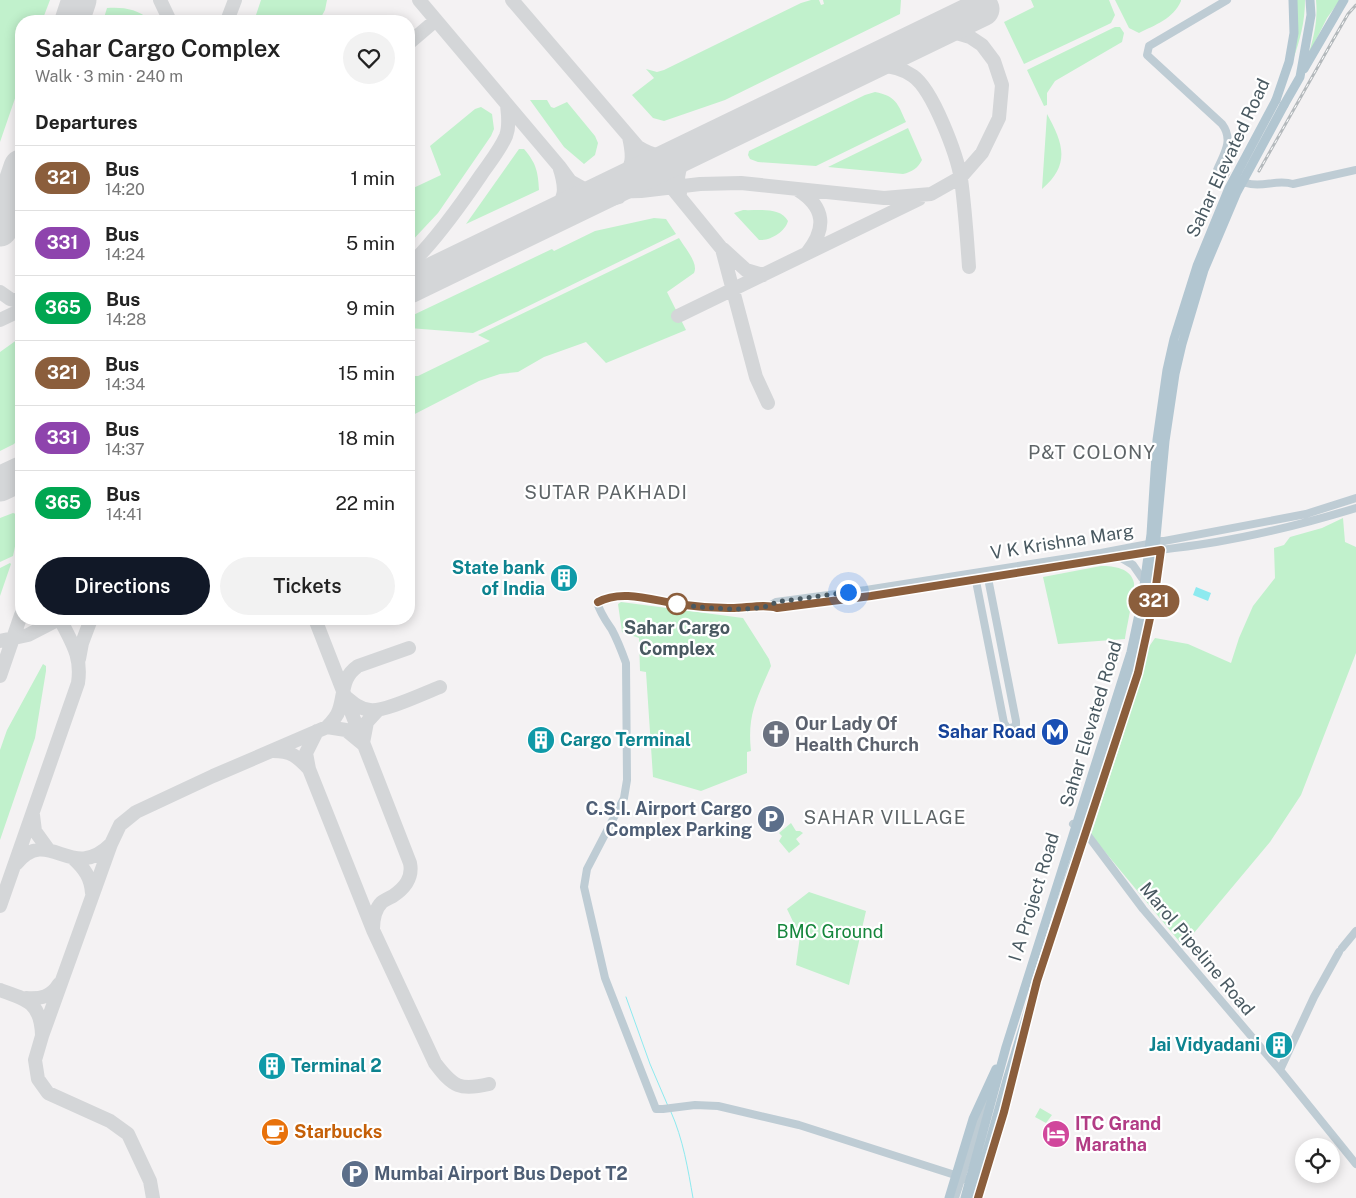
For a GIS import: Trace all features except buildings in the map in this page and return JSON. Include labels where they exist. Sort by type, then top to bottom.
[{"type":"main road","name":"Sahar Elevated Road","points":[[965,1198],[1006,1047],[1131,652],[1142,600],[1151,534],[1157,440],[1167,370],[1174,339],[1197,266],[1229,188],[1276,100],[1290,62],[1294,33],[1292,0]]},
{"type":"main road","points":[[1300,77],[1311,15],[1310,0]]},
{"type":"main road","name":"Sahar Elevated Road","points":[[974,1198],[1007,1080],[1138,655],[1150,602],[1165,441],[1175,374],[1204,270],[1237,192],[1344,0]]},
{"type":"main road","points":[[950,1198],[973,1119],[1006,1047]]},
{"type":"street","points":[[1222,172],[1217,170],[1228,147],[1229,138],[1227,130],[1147,55],[1150,46],[1227,0]]},
{"type":"street","points":[[1246,183],[1262,185],[1284,181],[1294,184],[1356,170]]},
{"type":"street","name":"V K Krishna Marg","points":[[987,574],[1118,556],[1162,541],[1303,515],[1356,498]]},
{"type":"street","name":"V K Krishna Marg","points":[[963,1176],[799,1125],[718,1106],[696,1104],[664,1109],[656,1108],[606,978],[584,888],[587,869],[624,798],[627,780],[626,663],[622,650],[599,611],[598,602],[607,597],[622,596],[686,606],[746,608],[771,606],[776,602],[870,593],[1100,553],[1144,548],[1161,550],[1215,542],[1304,524],[1356,508]]},
{"type":"street","points":[[1303,515],[1304,524]]},
{"type":"street","points":[[978,1198],[1014,1076],[1037,981],[1138,673],[1159,567],[1162,541]]},
{"type":"street","name":"I A Project Road","points":[[955,1198],[1129,651],[1137,614],[1144,548]]},
{"type":"street","points":[[1159,567],[1164,557],[1173,548]]},
{"type":"street","points":[[1118,556],[1133,565],[1142,578]]},
{"type":"street","points":[[975,576],[1004,722],[1008,729],[1016,726],[1016,721],[987,574]]},
{"type":"street","name":"Marol Pipeline Road","points":[[1073,824],[1086,833],[1143,909],[1280,1070],[1356,1164]]},
{"type":"street","points":[[1280,1070],[1314,998],[1341,950],[1356,931]]},
{"type":"street","points":[[963,1176],[983,1184]]},
{"type":"green space","points":[[0,0],[50,0],[44,15],[15,15],[15,98],[0,142]]},
{"type":"green space","points":[[261,0],[327,0],[322,15],[256,15]]},
{"type":"green space","points":[[819,0],[821,5],[824,4],[823,0],[901,0],[900,14],[725,100],[664,121],[653,118],[632,95],[654,78],[646,69],[657,72],[664,70],[801,3]]},
{"type":"green space","points":[[1031,0],[1109,0],[1115,15],[1111,23],[1024,64],[1004,22],[1034,7]]},
{"type":"green space","points":[[1115,0],[1181,1],[1168,17],[1139,33],[1129,28]]},
{"type":"green space","points":[[1295,0],[1305,0],[1305,8],[1302,31],[1293,60]]},
{"type":"green space","points":[[1316,0],[1340,0],[1327,18],[1308,56],[1315,28]]},
{"type":"green space","points":[[107,8],[119,8],[143,15],[105,15]]},
{"type":"green space","points":[[1115,27],[1120,27],[1124,33],[1122,42],[1055,81],[1047,93],[1047,105],[1044,106],[1027,70]]},
{"type":"green space","points":[[875,92],[892,99],[901,110],[906,122],[816,166],[758,162],[750,159],[749,151],[865,95]]},
{"type":"green space","points":[[530,100],[547,100],[551,107],[554,108],[567,102],[595,136],[598,143],[595,155],[584,164],[564,147]]},
{"type":"green space","points":[[481,107],[492,114],[494,129],[491,136],[438,213],[415,238],[415,187],[441,175],[430,146],[475,109]]},
{"type":"green space","points":[[1047,114],[1060,144],[1061,162],[1051,180],[1042,189]]},
{"type":"green space","points":[[908,128],[922,160],[912,171],[903,174],[828,167]]},
{"type":"green space","points":[[519,149],[524,149],[534,163],[539,190],[466,224]]},
{"type":"green space","points":[[743,210],[774,211],[780,213],[788,221],[784,229],[776,235],[768,239],[759,240],[734,213]]},
{"type":"green space","points":[[654,218],[666,219],[676,234],[473,333],[415,328],[415,314],[552,249],[554,251],[595,231]]},
{"type":"green space","points":[[679,238],[693,260],[694,273],[667,292],[686,330],[606,363],[586,342],[544,357],[518,372],[500,374],[479,381],[415,414],[415,376],[490,341],[478,335]]},
{"type":"green space","points":[[15,341],[15,443],[0,451],[0,352]]},
{"type":"green space","points":[[15,514],[15,546],[13,556],[0,562],[0,518]]},
{"type":"green space","points":[[1343,518],[1345,542],[1356,547],[1356,653],[1301,795],[1270,842],[1183,946],[1091,835],[1123,736],[1146,651],[1155,638],[1188,644],[1231,663],[1239,638],[1253,606],[1275,578],[1274,548],[1284,545],[1290,537],[1322,528]]},
{"type":"green space","points":[[11,564],[0,596],[0,568]]},
{"type":"green space","points":[[1101,566],[1116,567],[1126,571],[1134,583],[1125,639],[1058,644],[1043,577]]},
{"type":"green space","points":[[621,602],[743,618],[769,659],[771,666],[754,707],[750,727],[751,751],[747,752],[747,773],[701,791],[653,777],[646,672],[640,671],[639,638],[622,632],[618,604]]},
{"type":"green space","points":[[43,664],[46,666],[46,671],[35,738],[0,840],[0,750],[7,730]]},
{"type":"green space","points":[[791,823],[796,831],[803,833],[796,839],[800,844],[789,853],[779,841],[782,836],[779,833]]},
{"type":"green space","name":"BMC Ground","points":[[809,892],[866,911],[849,985],[796,965],[800,936],[787,909]]},
{"type":"green space","points":[[1040,1108],[1052,1115],[1046,1123],[1035,1117]]},
{"type":"water","points":[[1196,587],[1211,593],[1208,601],[1193,595]]},
{"type":"waterway","points":[[626,997],[650,1064],[668,1106]]},
{"type":"waterway","points":[[671,1112],[682,1143],[693,1198]]},
{"type":"taxiway","points":[[77,8],[81,0]]},
{"type":"taxiway","points":[[160,0],[167,15]]},
{"type":"taxiway","points":[[229,15],[235,0]]},
{"type":"taxiway","points":[[419,0],[559,166],[564,194],[550,218]]},
{"type":"taxiway","points":[[512,0],[638,147],[658,156],[679,155]]},
{"type":"taxiway","points":[[415,38],[436,20]]},
{"type":"taxiway","points":[[559,166],[570,181],[586,190],[604,192],[641,191],[700,184],[741,183],[884,198],[931,194],[961,177],[982,153],[999,118],[1002,85],[994,61],[982,45],[970,37],[950,31],[926,35]]},
{"type":"taxiway","points":[[858,68],[886,66],[907,72],[921,83],[936,108],[959,168],[964,201],[969,267]]},
{"type":"taxiway","points":[[415,260],[465,199],[501,146],[508,128],[507,105]]},
{"type":"taxiway","points":[[620,184],[628,172],[632,157],[629,137]]},
{"type":"taxiway","points":[[680,193],[679,171],[689,150]]},
{"type":"taxiway","points":[[655,167],[722,249],[756,377],[768,403]]},
{"type":"taxiway","points":[[638,175],[653,175],[666,181]]},
{"type":"taxiway","points":[[798,190],[814,204],[820,218],[818,235],[807,253]]},
{"type":"taxiway","points":[[551,218],[619,197]]},
{"type":"taxiway","points":[[678,316],[919,199]]},
{"type":"taxiway","points":[[723,249],[746,270],[763,275]]},
{"type":"taxiway","points":[[0,292],[15,300]]},
{"type":"taxiway","points":[[0,320],[15,313]]},
{"type":"taxiway","points":[[0,676],[18,625]]},
{"type":"taxiway","points":[[0,641],[28,635],[47,625]]},
{"type":"taxiway","points":[[0,906],[78,683],[79,665],[77,657],[63,625]]},
{"type":"taxiway","points":[[79,659],[82,643],[89,625]]},
{"type":"taxiway","points":[[317,625],[411,868],[409,878],[404,886],[393,896],[382,902],[378,908],[373,922],[373,929]]},
{"type":"taxiway","points":[[327,727],[338,713],[346,680],[358,666],[409,648]]},
{"type":"taxiway","points":[[346,697],[363,708],[377,710],[440,687]]},
{"type":"taxiway","points":[[363,743],[367,722],[378,710]]},
{"type":"taxiway","points":[[153,1198],[150,1181],[128,1134],[110,1121],[48,1093],[38,1079],[35,1060],[111,844],[120,825],[136,812],[213,776],[327,727],[346,730],[363,744]]},
{"type":"taxiway","points":[[309,769],[306,753],[317,731]]},
{"type":"taxiway","points":[[273,751],[293,755],[309,769],[373,930],[435,1063],[452,1082],[458,1085],[471,1087],[489,1084]]},
{"type":"taxiway","points":[[33,815],[35,831],[48,849]]},
{"type":"taxiway","points":[[16,864],[28,853],[39,850],[84,858],[97,855],[111,844]]},
{"type":"taxiway","points":[[73,858],[87,874],[92,893]]},
{"type":"taxiway","points":[[26,998],[45,996],[53,992],[59,984]]},
{"type":"taxiway","points":[[0,990],[18,996],[31,1004],[39,1016],[42,1035]]},
{"type":"runway","points":[[74,15],[79,0]]},
{"type":"runway","points":[[415,283],[982,9]]},
{"type":"runway","points":[[0,229],[15,185]]},
{"type":"runway","points":[[0,484],[15,477]]},
{"type":"tunnel","points":[[1222,172],[1240,180]]},
{"type":"railway","points":[[1259,171],[1348,14],[1356,5]]},
{"type":"bus line","name":"321","points":[[598,602],[607,597],[622,596],[686,606],[746,608],[771,606],[777,608],[871,596],[1161,550],[1154,600],[1138,673],[1037,981],[1014,1076],[978,1198]]},
{"type":"place","name":"State bank of India","points":[[564,578]]},
{"type":"place","name":"Sahar Cargo Complex","points":[[677,604]]},
{"type":"place","name":"Sahar Road","points":[[1055,732]]},
{"type":"place","name":"Our Lady Of Health Church","points":[[776,734]]},
{"type":"place","name":"Cargo Terminal","points":[[541,740]]},
{"type":"place","name":"C.S.I. Airport Cargo Complex Parking","points":[[771,819]]},
{"type":"place","name":"Jai Vidyadani","points":[[1279,1045]]},
{"type":"place","name":"Terminal 2","points":[[272,1066]]},
{"type":"place","name":"Starbucks","points":[[275,1132]]},
{"type":"place","name":"ITC Grand Maratha","points":[[1056,1134]]},
{"type":"place","name":"Mumbai Airport Bus Depot T2","points":[[355,1174]]},
{"type":"district","name":"P&T COLONY","points":[[1092,452]]},
{"type":"district","name":"SUTAR PAKHADI","points":[[606,492]]},
{"type":"district","name":"SAHAR VILLAGE","points":[[885,817]]},
{"type":"route","points":[[677,604],[672,603],[686,606],[746,608],[771,606],[776,602],[848,592]]}]
